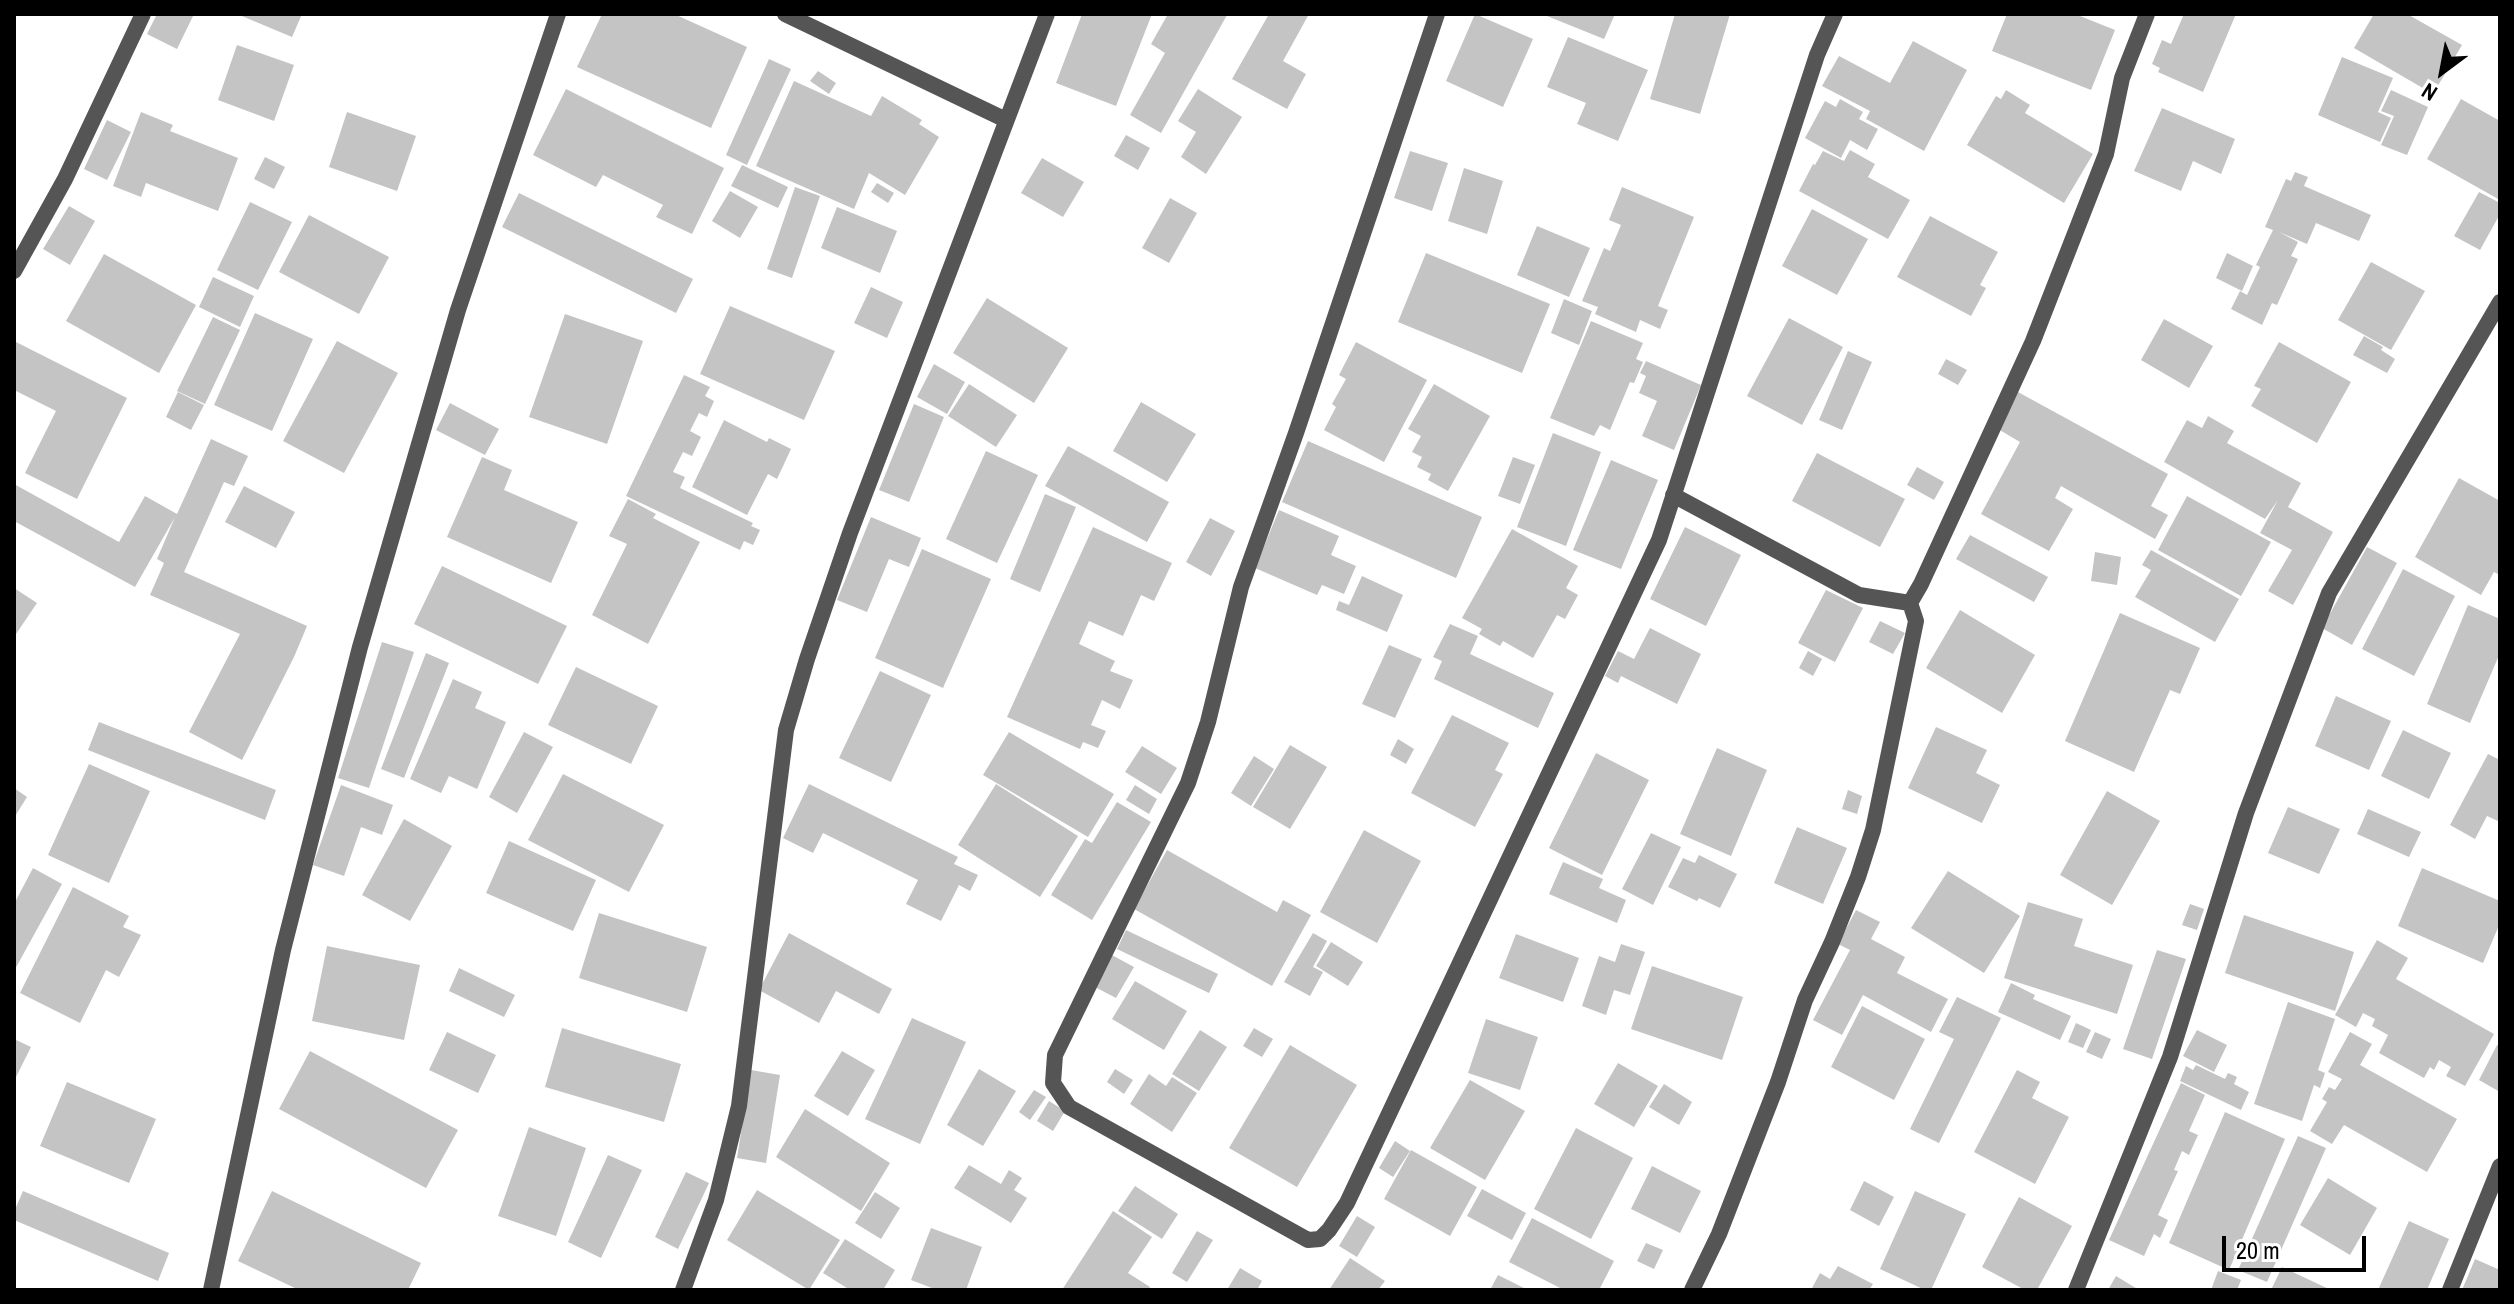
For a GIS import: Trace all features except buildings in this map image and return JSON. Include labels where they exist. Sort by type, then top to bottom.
[{"type":"street","points":[[14,271],[65,179],[143,14]]},
{"type":"street","points":[[211,1290],[283,950],[360,647],[458,310],[558,14]]},
{"type":"street","points":[[785,14],[1006,120]]},
{"type":"street","points":[[683,1290],[716,1200],[739,1106],[786,730],[850,533],[1047,14]]},
{"type":"street","points":[[1437,14],[1241,587],[1208,722],[1188,783],[1055,1055],[1053,1083],[1069,1107],[1308,1240],[1320,1239],[1347,1203],[1659,540],[1817,55],[1835,14]]},
{"type":"street","points":[[1692,1290],[1719,1234],[1778,1082],[1805,1000],[1862,866],[1873,830],[1916,621],[1910,603],[2033,341],[2106,154],[2122,78],[2147,14]]},
{"type":"street","points":[[2076,1290],[2170,1057],[2246,813],[2329,593],[2500,302]]},
{"type":"street","points":[[1673,495],[1859,595],[1910,603]]},
{"type":"street","points":[[2450,1290],[2500,1166]]}]
